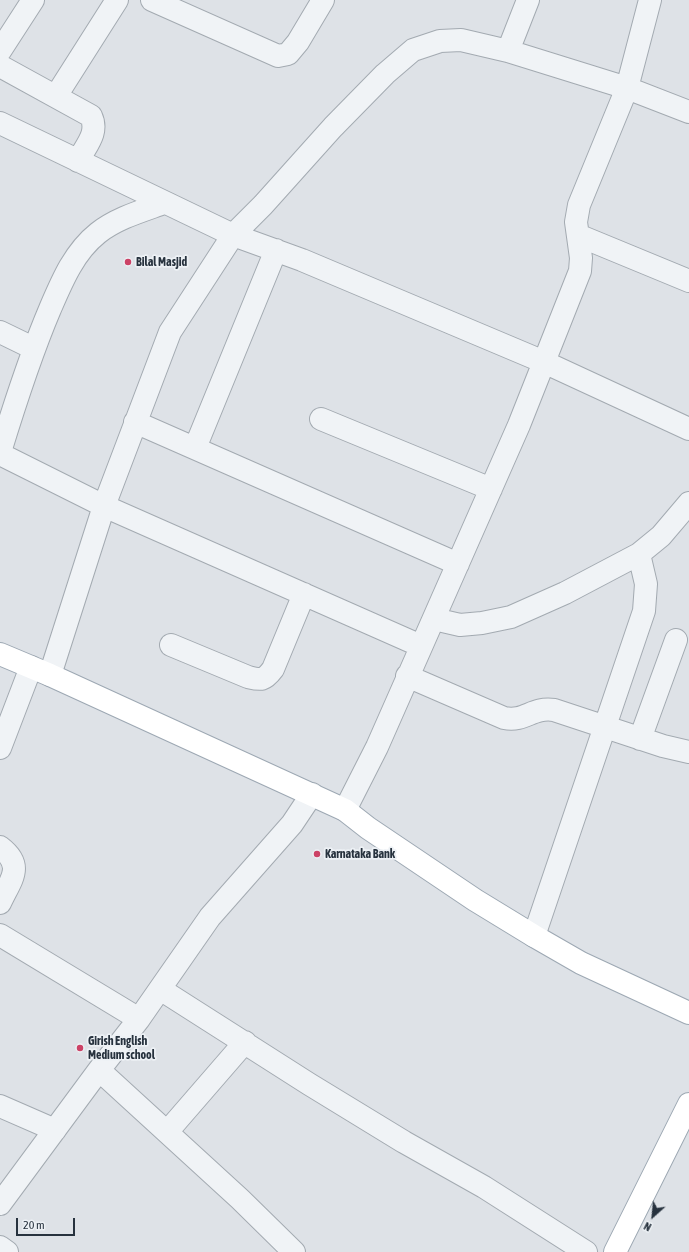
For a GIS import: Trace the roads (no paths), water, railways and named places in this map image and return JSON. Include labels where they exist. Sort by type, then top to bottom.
[{"type":"main road","points":[[0,654],[41,671],[345,810],[368,828],[462,892],[534,936],[581,963],[689,1013]]},
{"type":"main road","points":[[615,1252],[689,1104]]},
{"type":"street","points":[[0,51],[33,0]]},
{"type":"street","points":[[56,96],[118,0]]},
{"type":"street","points":[[152,0],[278,56],[288,54],[298,42],[323,0]]},
{"type":"street","points":[[508,51],[528,0]]},
{"type":"street","points":[[345,810],[377,747],[458,564],[544,362],[580,271],[580,236],[576,222],[579,205],[627,88],[650,0]]},
{"type":"street","points":[[0,748],[41,671],[170,332],[233,235],[263,205],[333,127],[385,74],[413,50],[440,41],[461,40],[508,51],[627,88],[689,112]]},
{"type":"street","points":[[0,66],[91,116],[94,123],[94,132],[78,161]]},
{"type":"street","points":[[0,123],[233,235],[276,250],[544,362],[689,429]]},
{"type":"street","points":[[164,203],[127,216],[98,232],[80,251],[65,275],[34,348],[0,453],[104,506],[421,646]]},
{"type":"street","points":[[580,236],[689,281]]},
{"type":"street","points":[[195,448],[276,250]]},
{"type":"street","points":[[0,332],[34,348]]},
{"type":"street","points":[[321,419],[490,489]]},
{"type":"street","points":[[135,422],[458,564]]},
{"type":"street","points":[[434,619],[460,625],[482,623],[511,617],[565,594],[639,554],[661,536],[689,503]]},
{"type":"street","points":[[534,936],[644,611],[646,584],[639,554]]},
{"type":"street","points":[[171,645],[248,677],[261,680],[268,676],[273,669],[304,594]]},
{"type":"street","points":[[640,739],[676,640]]},
{"type":"street","points":[[408,676],[504,718],[514,720],[542,708],[554,710],[640,739],[689,752]]},
{"type":"street","points":[[0,1204],[99,1070],[139,1019],[210,917],[292,824],[312,794]]},
{"type":"street","points":[[0,846],[10,854],[15,863],[14,875],[0,903]]},
{"type":"street","points":[[0,935],[139,1019]]},
{"type":"street","points":[[160,989],[404,1142],[484,1187],[586,1252]]},
{"type":"street","points":[[167,1132],[245,1042]]},
{"type":"street","points":[[99,1070],[240,1198],[294,1252]]},
{"type":"street","points":[[0,1106],[55,1130]]},
{"type":"street","points":[[0,1247],[7,1252]]},
{"type":"place","name":"Bilal Masjid","points":[[128,262]]},
{"type":"place","name":"Karnataka Bank","points":[[317,854]]},
{"type":"place","name":"Girish English Medium school","points":[[80,1048]]}]
